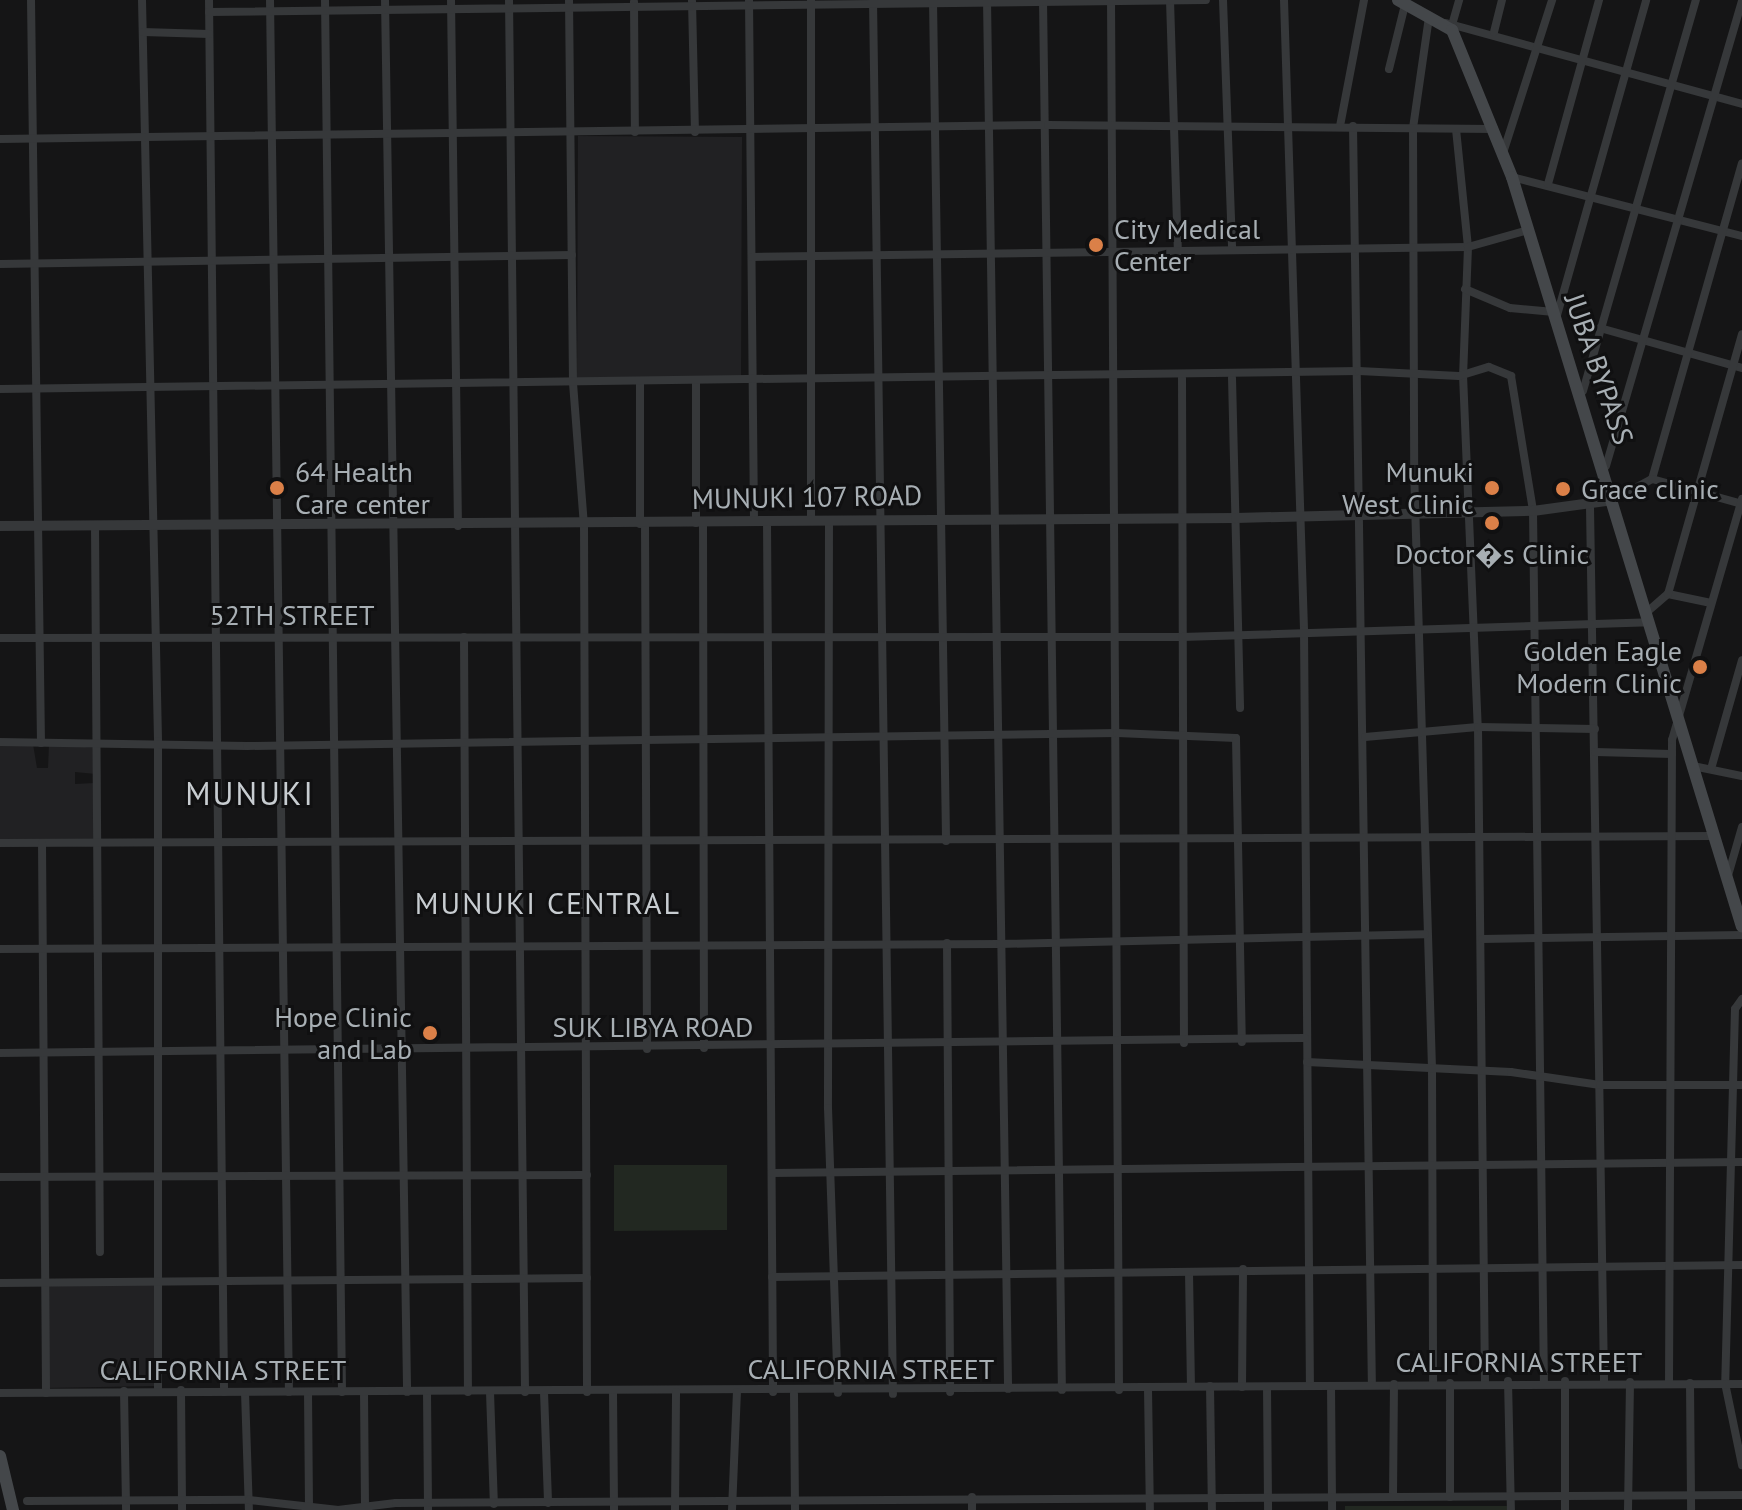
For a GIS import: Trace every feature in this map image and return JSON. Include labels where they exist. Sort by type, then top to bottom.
[{"type":"main road","points":[[1403,2],[1449,24]]},
{"type":"main road","name":"JUBA BYPASS","points":[[1449,24],[1512,177],[1555,315],[1583,391],[1613,500],[1678,709],[1726,883],[1739,908],[1742,927]]},
{"type":"main road","points":[[0,1456],[13,1510]]},
{"type":"street","points":[[31,0],[31,264],[42,639],[41,743]]},
{"type":"street","points":[[142,0],[147,388],[158,741],[155,843],[160,1281],[158,1390]]},
{"type":"street","points":[[209,0],[211,387],[223,842],[220,1051],[224,1392]]},
{"type":"street","points":[[325,0],[335,528],[342,1392]]},
{"type":"street","points":[[749,0],[754,522]]},
{"type":"street","points":[[209,12],[270,5],[325,10],[385,5],[569,2],[1206,0]]},
{"type":"street","points":[[1223,0],[1232,248]]},
{"type":"street","points":[[1284,0],[1292,124],[1304,630],[1300,840],[1307,1062],[1310,1386]]},
{"type":"street","points":[[1340,126],[1364,0]]},
{"type":"street","points":[[1459,0],[1449,24],[1541,44],[1742,104]]},
{"type":"street","points":[[1494,32],[1502,0]]},
{"type":"street","points":[[1502,153],[1541,44],[1552,0]]},
{"type":"street","points":[[1548,184],[1599,0]]},
{"type":"street","points":[[1465,289],[1510,308],[1555,315],[1646,0]]},
{"type":"street","points":[[1583,391],[1696,0]]},
{"type":"street","points":[[692,1],[695,132]]},
{"type":"street","points":[[811,1],[811,521]]},
{"type":"street","points":[[1043,1],[1050,254],[1062,1390]]},
{"type":"street","points":[[1606,466],[1742,1]]},
{"type":"street","points":[[569,2],[573,383],[584,525],[587,738],[587,1392]]},
{"type":"street","points":[[634,2],[635,132]]},
{"type":"street","points":[[874,2],[880,521],[888,738],[887,943],[893,1394]]},
{"type":"street","points":[[933,2],[946,841]]},
{"type":"street","points":[[987,2],[1001,735],[1000,1046],[1004,1172],[1001,1276],[1008,1389]]},
{"type":"street","points":[[1111,2],[1119,840],[1119,1390]]},
{"type":"street","points":[[1170,2],[1178,250]]},
{"type":"street","points":[[1389,69],[1403,2]]},
{"type":"street","points":[[451,4],[458,526]]},
{"type":"street","points":[[509,4],[514,526],[520,637],[525,1392]]},
{"type":"street","points":[[270,5],[274,387],[280,529],[281,948],[289,1392]]},
{"type":"street","points":[[385,5],[391,134],[395,527],[400,637],[407,1392]]},
{"type":"street","points":[[1429,17],[1413,128],[1420,837],[1432,1068],[1433,1385]]},
{"type":"street","points":[[143,32],[209,34]]},
{"type":"street","points":[[0,139],[811,132],[1048,125],[1174,129],[1292,124],[1494,129]]},
{"type":"street","points":[[1353,126],[1358,251],[1360,514],[1365,630],[1365,839],[1372,1065],[1372,1385]]},
{"type":"street","points":[[1456,129],[1468,247],[1463,375],[1478,727],[1485,1382]]},
{"type":"street","points":[[1652,479],[1742,164]]},
{"type":"street","points":[[1512,177],[1590,194],[1742,236]]},
{"type":"street","points":[[752,257],[937,252],[1111,253],[1232,248],[1358,251],[1468,247],[1528,230]]},
{"type":"street","points":[[0,264],[146,259],[210,258],[273,262],[572,255]]},
{"type":"street","points":[[1600,328],[1738,367]]},
{"type":"street","points":[[1648,617],[1668,594],[1738,367],[1742,334]]},
{"type":"street","points":[[0,389],[696,381],[751,383],[880,378],[1232,378],[1359,371],[1416,376],[1463,375],[1489,367],[1514,378],[1533,511],[1544,1381]]},
{"type":"street","points":[[1182,378],[1180,734],[1184,840],[1184,1043]]},
{"type":"street","points":[[1232,378],[1240,708]]},
{"type":"street","points":[[696,381],[703,634],[704,1048]]},
{"type":"street","points":[[640,382],[648,635],[647,1049]]},
{"type":"street","points":[[1613,500],[1652,479],[1742,502],[1678,709],[1672,754],[1669,1383]]},
{"type":"street","name":"MUNUKI 107 ROAD","points":[[0,526],[152,526],[215,530],[1052,517],[1236,518],[1301,513],[1533,511],[1590,507],[1613,500]]},
{"type":"street","points":[[1590,507],[1595,623],[1604,1381]]},
{"type":"street","points":[[829,521],[832,841],[830,1172],[838,1393]]},
{"type":"street","points":[[767,522],[773,1392]]},
{"type":"street","points":[[95,525],[96,744],[102,947],[100,1252]]},
{"type":"street","points":[[1668,594],[1711,603]]},
{"type":"street","name":"52TH STREET","points":[[0,638],[218,636],[281,639],[703,634],[1182,637],[1304,630],[1595,623],[1648,617]]},
{"type":"street","points":[[464,637],[468,1392]]},
{"type":"street","points":[[1711,769],[1742,660]]},
{"type":"street","points":[[1365,737],[1478,727],[1535,731],[1595,729]]},
{"type":"street","points":[[0,742],[337,742],[648,735],[768,740],[1117,733],[1180,734],[1239,740],[1237,840],[1242,1042]]},
{"type":"street","points":[[1595,752],[1672,754]]},
{"type":"street","points":[[1693,766],[1742,776]]},
{"type":"street","points":[[1726,883],[1742,827]]},
{"type":"street","points":[[0,843],[1300,840],[1535,833],[1713,836]]},
{"type":"street","points":[[42,843],[46,1393]]},
{"type":"street","points":[[0,949],[1000,944],[1425,934]]},
{"type":"street","points":[[1482,939],[1742,935]]},
{"type":"street","points":[[947,943],[945,1046],[950,1392]]},
{"type":"street","points":[[1742,999],[1735,1009],[1739,1162],[1725,1383],[1742,1465]]},
{"type":"street","name":"SUK LIBYA ROAD","points":[[0,1053],[1118,1045],[1305,1038]]},
{"type":"street","points":[[1307,1062],[1484,1071],[1600,1085],[1739,1085]]},
{"type":"street","points":[[772,1173],[1739,1162]]},
{"type":"street","points":[[0,1177],[587,1175]]},
{"type":"street","points":[[772,1277],[832,1274],[1001,1276],[1189,1273],[1243,1269],[1431,1274],[1742,1265]]},
{"type":"street","points":[[1242,1387],[1243,1269]]},
{"type":"street","points":[[1189,1273],[1191,1386]]},
{"type":"street","points":[[0,1283],[45,1279],[587,1278]]},
{"type":"street","points":[[1508,1381],[1511,1510]]},
{"type":"street","name":"CALIFORNIA STREET","points":[[0,1393],[181,1390],[893,1394],[1008,1389],[1433,1385],[1508,1381],[1742,1384]]},
{"type":"street","points":[[1565,1381],[1565,1510]]},
{"type":"street","points":[[1628,1510],[1630,1382]]},
{"type":"street","points":[[1450,1383],[1450,1497]]},
{"type":"street","points":[[1690,1383],[1691,1510]]},
{"type":"street","points":[[1393,1497],[1394,1384]]},
{"type":"street","points":[[1210,1386],[1212,1510]]},
{"type":"street","points":[[1331,1386],[1332,1510]]},
{"type":"street","points":[[1267,1387],[1268,1510]]},
{"type":"street","points":[[1148,1389],[1150,1510]]},
{"type":"street","points":[[181,1390],[182,1507]]},
{"type":"street","points":[[124,1391],[126,1507]]},
{"type":"street","points":[[245,1392],[249,1510]]},
{"type":"street","points":[[308,1392],[309,1508]]},
{"type":"street","points":[[364,1392],[365,1509]]},
{"type":"street","points":[[427,1392],[428,1507]]},
{"type":"street","points":[[490,1392],[494,1504]]},
{"type":"street","points":[[544,1392],[548,1503]]},
{"type":"street","points":[[613,1392],[614,1506]]},
{"type":"street","points":[[675,1505],[676,1392]]},
{"type":"street","points":[[732,1506],[737,1392]]},
{"type":"street","points":[[794,1394],[794,1505]]},
{"type":"street","points":[[27,1501],[65,1508],[182,1507],[249,1500],[338,1510],[548,1503],[614,1506],[858,1505],[917,1498],[972,1497],[1150,1500],[1742,1495]]},
{"type":"street","points":[[972,1497],[972,1510]]},
{"type":"street","points":[[917,1498],[917,1510]]},
{"type":"street","points":[[1032,1499],[1032,1510]]},
{"type":"shaded area","points":[[578,136],[742,137],[741,380],[577,380]]},
{"type":"shaded area","points":[[0,743],[33,744],[37,768],[48,768],[49,744],[96,748],[96,774],[75,772],[75,784],[94,783],[93,847],[0,844]]},
{"type":"shaded area","points":[[614,1165],[727,1165],[727,1230],[614,1231]]},
{"type":"shaded area","points":[[47,1282],[156,1284],[155,1386],[46,1388]]},
{"type":"shaded area","points":[[1345,1506],[1507,1506],[1507,1510],[1345,1510]]},
{"type":"place","name":"City Medical Center","points":[[1096,245]]},
{"type":"place","name":"64 Health Care center","points":[[277,488]]},
{"type":"place","name":"Munuki West Clinic","points":[[1492,488]]},
{"type":"place","name":"Grace clinic","points":[[1563,489]]},
{"type":"place","name":"Doctor�s Clinic","points":[[1492,523]]},
{"type":"place","name":"Golden Eagle Modern Clinic","points":[[1700,667]]},
{"type":"place","name":"Hope Clinic and Lab","points":[[430,1033]]},
{"type":"district","name":"MUNUKI","points":[[250,793]]},
{"type":"district","name":"MUNUKI CENTRAL","points":[[548,903]]}]
